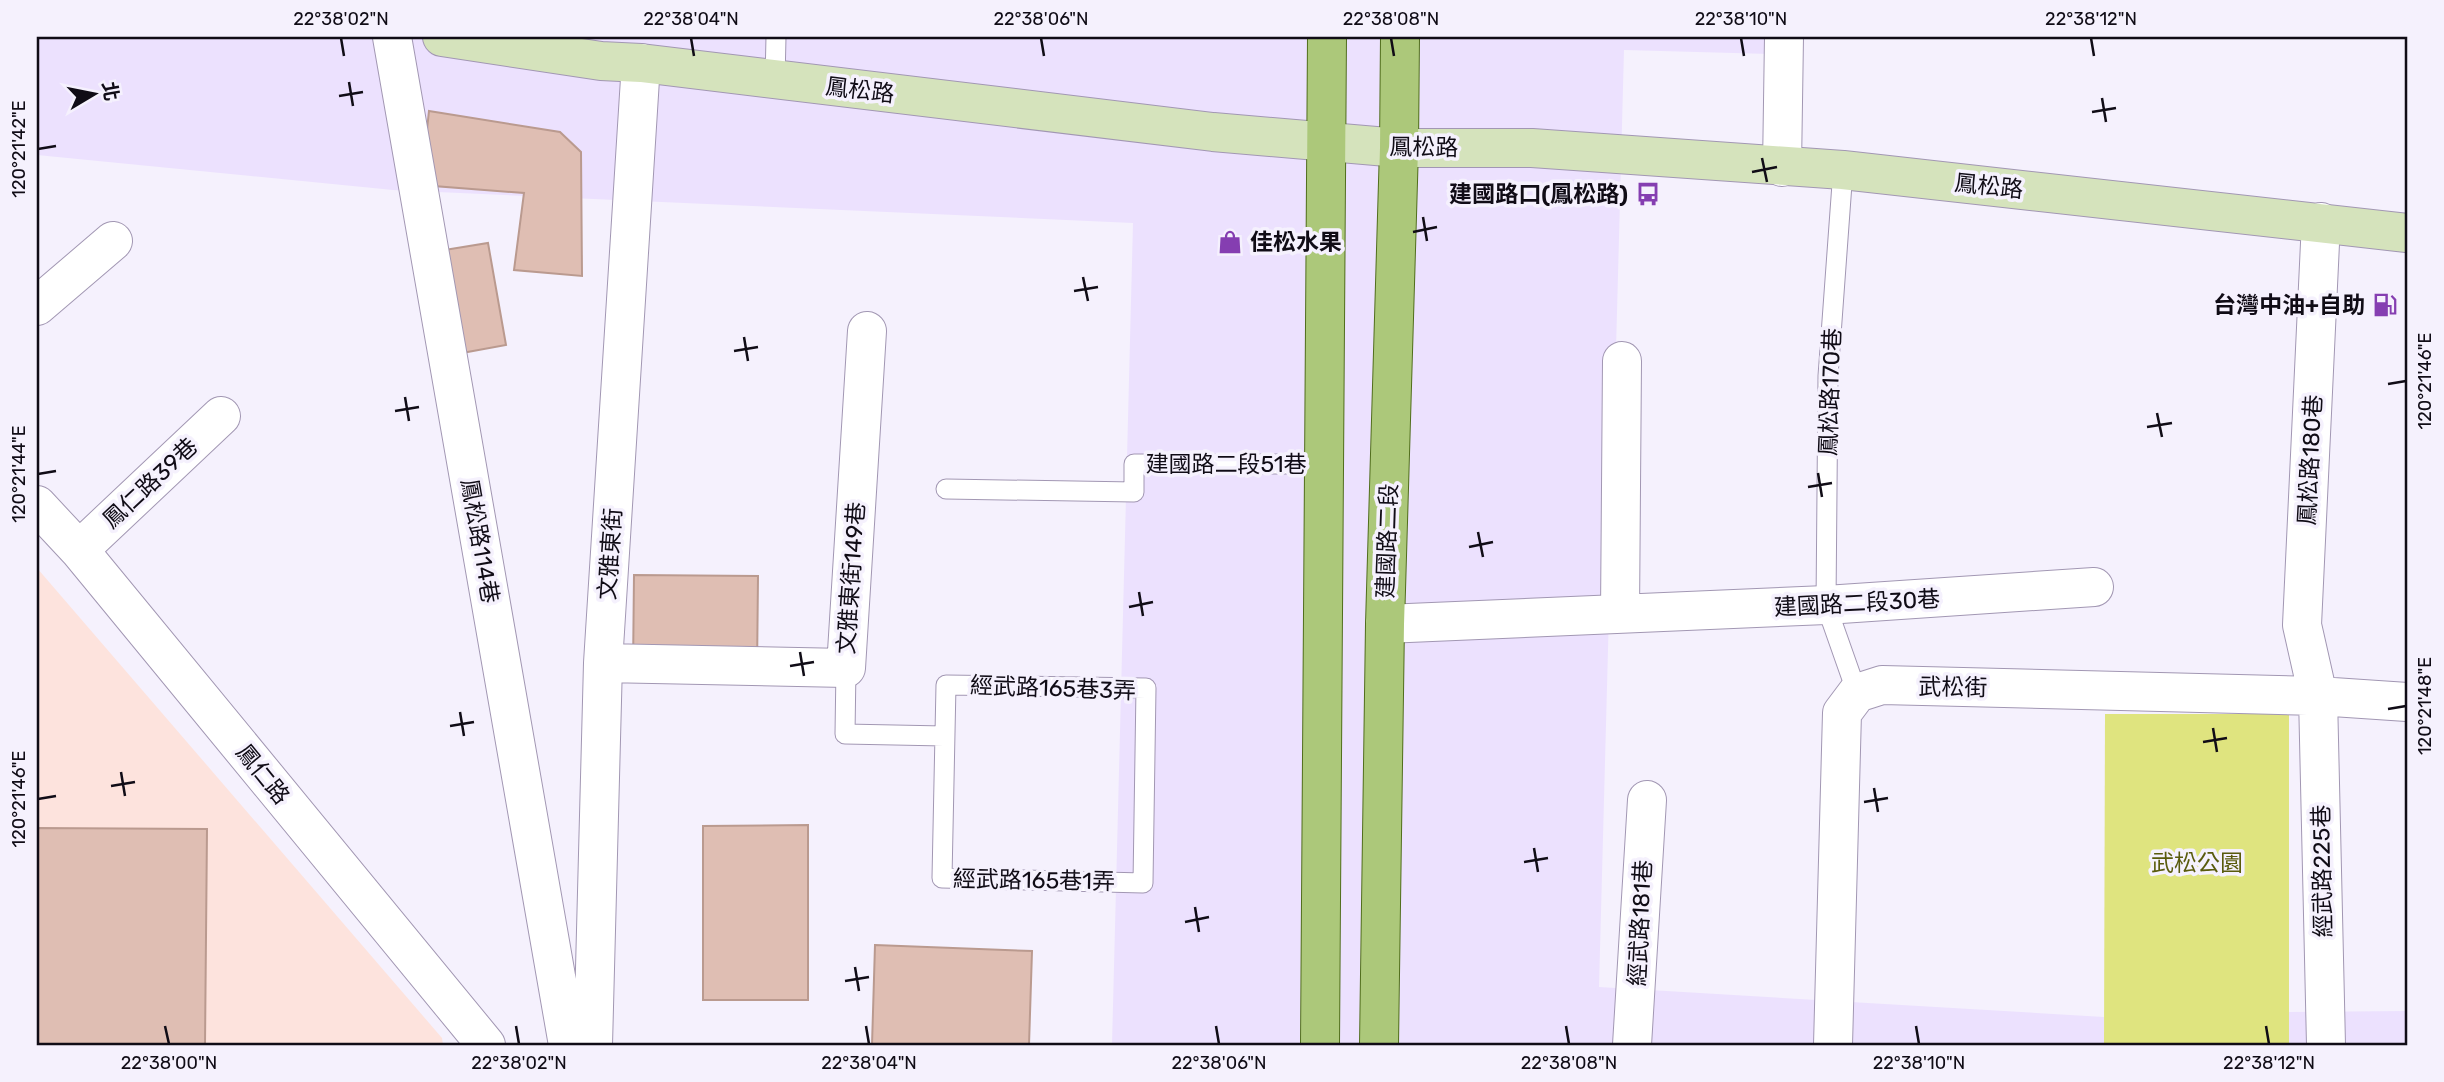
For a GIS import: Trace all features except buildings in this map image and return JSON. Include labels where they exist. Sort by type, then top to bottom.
[{"type":"main road","points":[[1320,1045],[1327,37]]},
{"type":"main road","name":"建國路二段","points":[[1379,1045],[1385,624],[1399,148],[1399,37]]},
{"type":"street","name":"鳳松路114巷","points":[[392,37],[568,1045]]},
{"type":"street","name":"鳳松路","points":[[442,37],[601,49],[641,63],[1213,132],[1399,148],[1532,148],[1843,170],[2407,233]]},
{"type":"street","points":[[1782,167],[1784,37]]},
{"type":"street","name":"文雅東街","points":[[593,1045],[603,663],[641,63]]},
{"type":"street","name":"鳳松路180巷","points":[[2318,696],[2302,625],[2321,222]]},
{"type":"street","points":[[37,306],[113,241]]},
{"type":"street","name":"文雅東街149巷","points":[[603,663],[845,668],[867,331]]},
{"type":"street","points":[[1620,614],[1622,361]]},
{"type":"street","name":"鳳仁路39巷","points":[[79,550],[221,416]]},
{"type":"street","name":"鳳仁路","points":[[37,505],[79,550],[486,1045]]},
{"type":"street","name":"建國路二段30巷","points":[[1385,624],[1826,605],[2094,587]]},
{"type":"street","name":"武松街","points":[[1857,694],[1882,685],[2318,696],[2407,702]]},
{"type":"street","points":[[1833,1045],[1842,713],[1857,694]]},
{"type":"street","name":"經武路225巷","points":[[2318,696],[2326,1045]]},
{"type":"street","name":"經武路181巷","points":[[1632,1045],[1647,800]]},
{"type":"lane","points":[[775,79],[776,37]]},
{"type":"lane","name":"鳳松路170巷","points":[[1843,170],[1828,376],[1826,605],[1857,694]]},
{"type":"lane","name":"建國路二段51巷","points":[[946,489],[1134,492],[1134,464],[1324,464]]},
{"type":"lane","points":[[845,668],[845,734],[944,736]]},
{"type":"lane","name":"經武路165巷3弄","points":[[944,736],[946,685],[1146,688],[1143,883]]},
{"type":"lane","name":"經武路165巷1弄","points":[[944,736],[942,878],[1143,883]]},
{"type":"shaded area","points":[[37,37],[1770,37],[1770,54],[1624,50],[1599,987],[2104,1017],[2104,1045],[1112,1045],[1133,223],[393,190],[37,155]]},
{"type":"shaded area","points":[[37,568],[442,1038],[443,1045],[37,1045]]},
{"type":"shaded area","points":[[2407,1011],[2407,1045],[2289,1045],[2289,1012]]},
{"type":"green space","name":"武松公園","points":[[2105,714],[2289,714],[2289,1045],[2104,1045]]},
{"type":"place","name":"建國路口(鳳松路)","points":[[1648,194]]},
{"type":"place","name":"佳松水果","points":[[1230,242]]},
{"type":"place","name":"台灣中油+自助","points":[[2385,305]]}]
